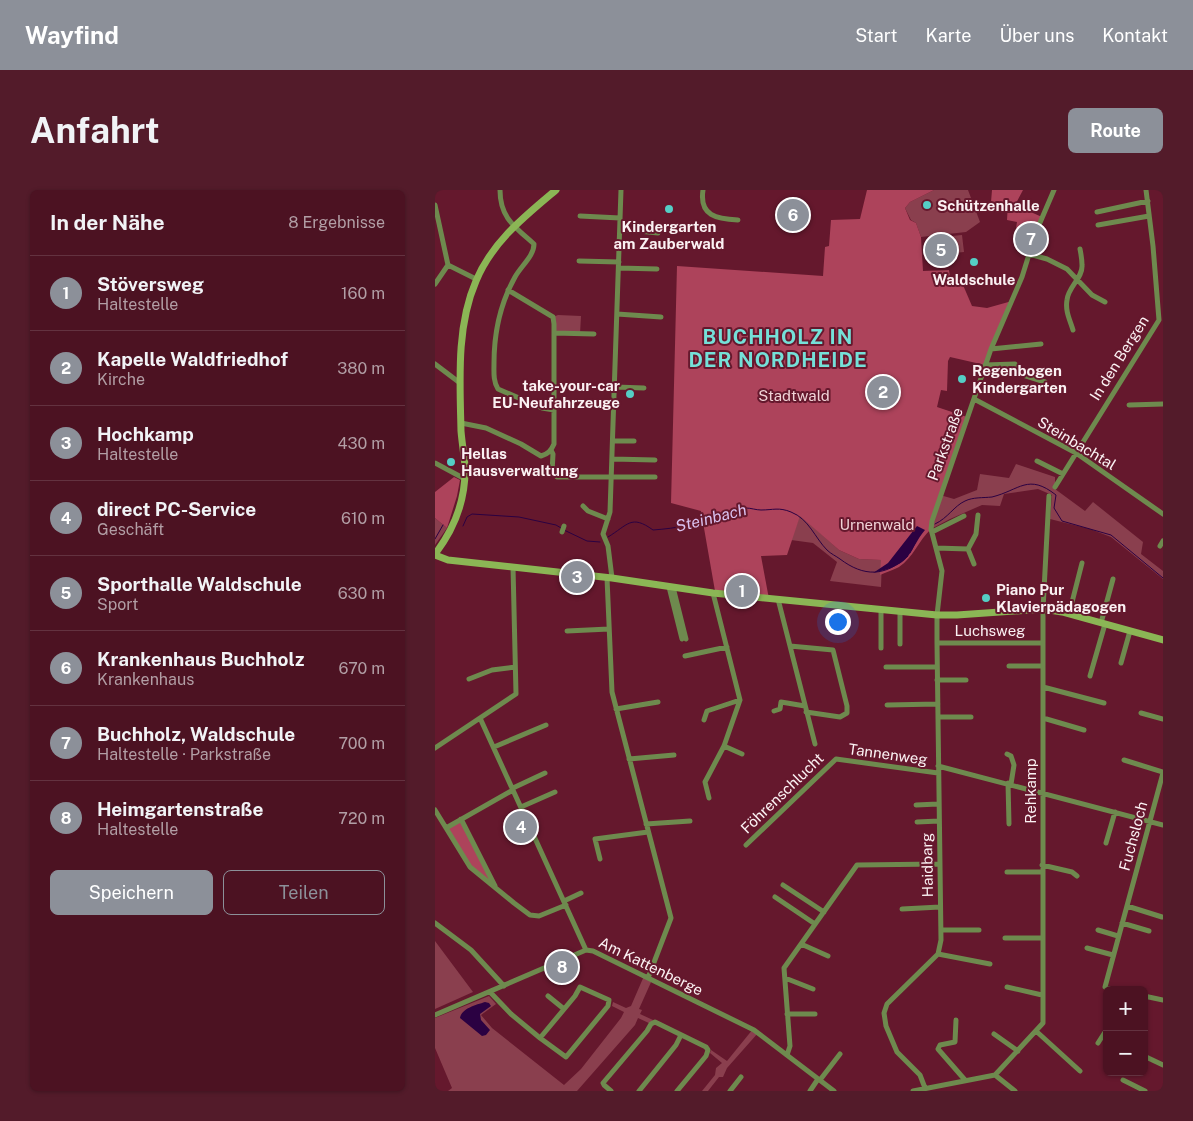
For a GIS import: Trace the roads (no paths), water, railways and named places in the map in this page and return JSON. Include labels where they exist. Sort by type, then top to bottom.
[{"type":"street","points":[[500,190],[500,203],[505,214],[534,244],[534,250],[508,290],[500,311],[495,332],[495,383],[498,389],[542,408],[554,410]]},
{"type":"street","points":[[556,190],[515,225],[494,249],[476,279],[468,303],[463,328],[461,383],[461,423],[465,479],[459,512],[452,529],[435,554],[448,560],[610,578],[713,593],[937,615],[1043,609],[1069,614],[1163,640]]},
{"type":"street","points":[[621,190],[610,512],[603,534],[608,546],[610,578],[609,629],[612,692],[671,918],[648,978]]},
{"type":"street","points":[[703,190],[702,201],[709,214],[721,219],[737,220]]},
{"type":"street","name":"Parkstraße","points":[[937,615],[942,571],[932,532],[935,508],[985,365],[1054,190]]},
{"type":"street","name":"In den Bergen","points":[[1055,487],[1104,405],[1159,320],[1146,190]]},
{"type":"street","points":[[1097,212],[1148,201]]},
{"type":"street","points":[[435,205],[448,265],[435,284]]},
{"type":"street","points":[[580,216],[620,218]]},
{"type":"street","points":[[1098,225],[1149,216]]},
{"type":"street","points":[[435,231],[439,224]]},
{"type":"street","points":[[620,229],[658,233]]},
{"type":"street","points":[[1073,330],[1067,313],[1067,300],[1071,287],[1083,265],[1080,249]]},
{"type":"street","points":[[1029,254],[1055,262],[1067,269],[1092,295],[1105,302]]},
{"type":"street","points":[[579,261],[657,269]]},
{"type":"street","points":[[448,265],[476,279]]},
{"type":"street","points":[[461,423],[486,428],[521,444],[541,456],[546,455],[554,444],[555,333],[553,317],[508,290]]},
{"type":"street","points":[[617,314],[661,317]]},
{"type":"street","points":[[555,333],[595,334]]},
{"type":"street","points":[[991,349],[1041,344]]},
{"type":"street","points":[[435,364],[461,383]]},
{"type":"street","points":[[985,365],[1015,364],[1023,375],[1045,382]]},
{"type":"street","points":[[615,387],[644,388]]},
{"type":"street","name":"Steinbachtal","points":[[974,400],[1076,453],[1163,514]]},
{"type":"street","points":[[1129,406],[1163,404]]},
{"type":"street","points":[[613,441],[634,441]]},
{"type":"street","points":[[551,450],[553,454],[552,472],[557,477],[655,477]]},
{"type":"street","points":[[612,459],[655,460]]},
{"type":"street","points":[[1037,462],[1063,474]]},
{"type":"street","points":[[435,463],[465,479]]},
{"type":"street","points":[[1043,609],[1049,496]]},
{"type":"street","points":[[583,506],[587,511],[608,519]]},
{"type":"street","points":[[974,564],[968,550],[976,534],[978,515]]},
{"type":"street","points":[[932,532],[965,516]]},
{"type":"street","points":[[936,548],[968,550]]},
{"type":"street","points":[[1069,614],[1082,563]]},
{"type":"street","points":[[435,748],[516,694],[513,567]]},
{"type":"street","points":[[1091,676],[1113,579]]},
{"type":"street","points":[[671,587],[684,639]]},
{"type":"street","points":[[709,798],[705,782],[724,746],[741,700],[713,593]]},
{"type":"street","points":[[778,599],[815,744]]},
{"type":"street","points":[[881,609],[881,648]]},
{"type":"street","name":"Rehkamp","points":[[995,1075],[1043,1024],[1043,609]]},
{"type":"street","points":[[900,611],[900,644]]},
{"type":"street","name":"Haidbarg","points":[[937,615],[941,930],[938,954]]},
{"type":"street","points":[[567,631],[609,629]]},
{"type":"street","points":[[1121,663],[1130,630]]},
{"type":"street","name":"Luchsweg","points":[[937,643],[1043,642]]},
{"type":"street","points":[[790,646],[833,650],[847,706],[847,713],[840,717],[806,712]]},
{"type":"street","points":[[685,656],[727,647]]},
{"type":"street","points":[[1009,666],[1043,666]]},
{"type":"street","points":[[469,679],[492,670],[515,667]]},
{"type":"street","points":[[885,667],[937,667]]},
{"type":"street","points":[[937,680],[967,680]]},
{"type":"street","points":[[1043,687],[1104,703]]},
{"type":"street","points":[[704,720],[707,711],[741,700]]},
{"type":"street","points":[[616,709],[657,702]]},
{"type":"street","points":[[773,711],[780,709],[781,702],[805,706]]},
{"type":"street","points":[[887,705],[937,704]]},
{"type":"street","points":[[1141,713],[1163,719]]},
{"type":"street","points":[[938,717],[971,717]]},
{"type":"street","points":[[481,718],[586,950]]},
{"type":"street","points":[[1043,718],[1084,730]]},
{"type":"street","points":[[494,747],[546,725]]},
{"type":"street","points":[[724,746],[742,754]]},
{"type":"street","points":[[1007,754],[1011,756],[1014,765],[1010,784],[1009,824]]},
{"type":"street","points":[[629,759],[674,755]]},
{"type":"street","name":"Tannenweg","points":[[836,759],[938,773]]},
{"type":"street","name":"Föhrenschlucht","points":[[746,844],[836,759]]},
{"type":"street","name":"Fuchsloch","points":[[1105,986],[1163,772],[1124,760]]},
{"type":"street","name":"Tannenweg","points":[[938,766],[1163,825]]},
{"type":"street","points":[[446,828],[513,789],[545,773]]},
{"type":"street","points":[[521,807],[555,792]]},
{"type":"street","points":[[916,805],[938,804]]},
{"type":"street","points":[[1106,843],[1115,812]]},
{"type":"street","points":[[436,814],[470,867],[530,915],[539,916],[581,893]]},
{"type":"street","points":[[461,819],[496,889]]},
{"type":"street","points":[[646,824],[690,821]]},
{"type":"street","name":"Haidbarg","points":[[917,822],[939,821]]},
{"type":"street","points":[[601,859],[595,839],[648,832]]},
{"type":"street","points":[[787,1055],[790,1046],[784,968],[857,865],[939,864]]},
{"type":"street","points":[[1042,864],[1072,872],[1077,876]]},
{"type":"street","points":[[1007,872],[1042,872]]},
{"type":"street","points":[[783,885],[824,912]]},
{"type":"street","points":[[775,897],[815,924]]},
{"type":"street","points":[[1127,906],[1162,917]]},
{"type":"street","name":"Haidbarg","points":[[902,909],[940,907]]},
{"type":"street","points":[[435,922],[471,950],[504,986]]},
{"type":"street","points":[[1122,923],[1149,931]]},
{"type":"street","points":[[941,930],[979,930]]},
{"type":"street","points":[[1098,930],[1119,936]]},
{"type":"street","points":[[1005,938],[1042,938]]},
{"type":"street","points":[[801,944],[829,956]]},
{"type":"street","points":[[1087,948],[1113,955]]},
{"type":"street","name":"Am Kattenberge","points":[[435,1015],[586,950],[593,951],[754,1030],[834,1091]]},
{"type":"street","points":[[925,1088],[920,1075],[897,1052],[886,1026],[884,1013],[887,1004],[938,954],[989,964]]},
{"type":"street","points":[[785,978],[813,989]]},
{"type":"street","points":[[1007,986],[1042,995]]},
{"type":"street","points":[[490,992],[511,1014],[540,1038],[563,1056],[566,1057],[588,1032],[609,1003],[609,1000],[580,987],[540,1038]]},
{"type":"street","points":[[548,996],[564,1009]]},
{"type":"street","points":[[1148,997],[1163,1000]]},
{"type":"street","points":[[787,1014],[815,1014]]},
{"type":"street","points":[[956,1020],[955,1042],[940,1044],[938,1049],[965,1080]]},
{"type":"street","points":[[611,1091],[603,1082],[653,1022],[706,1047],[708,1050],[706,1056],[677,1091]]},
{"type":"street","points":[[1036,1031],[1080,1071]]},
{"type":"street","points":[[1098,1043],[1106,1031]]},
{"type":"street","points":[[994,1034],[1018,1050]]},
{"type":"street","points":[[639,1091],[676,1046],[681,1035]]},
{"type":"street","points":[[810,1091],[840,1054]]},
{"type":"street","points":[[1148,1058],[1163,1065]]},
{"type":"street","points":[[913,1091],[995,1075],[1015,1091]]},
{"type":"street","points":[[730,1091],[741,1078]]},
{"type":"street","points":[[1123,1080],[1145,1091]]},
{"type":"waterway","name":"Steinbach","points":[[935,524],[944,519],[961,503],[968,500],[992,497],[1024,485],[1038,485],[1056,495],[1054,508],[1062,521],[1111,535],[1163,578]]},
{"type":"waterway","name":"Steinbach","points":[[608,537],[625,525],[634,522],[657,530],[687,525],[739,509],[779,509],[787,510],[803,519],[829,551],[858,569],[874,572],[883,571],[891,568],[908,556]]},
{"type":"waterway","name":"Steinbach","points":[[463,526],[467,517],[472,514],[519,517],[556,525],[561,528]]},
{"type":"waterway","name":"Steinbach","points":[[435,539],[443,525]]},
{"type":"waterway","name":"Steinbach","points":[[564,530],[587,541],[600,542]]},
{"type":"waterway","name":"Steinbach","points":[[910,553],[916,541]]},
{"type":"place","name":"Schützenhalle","points":[[927,205]]},
{"type":"place","name":"Kindergarten am Zauberwald","points":[[669,209]]},
{"type":"place","name":"Krankenhaus Buchholz","points":[[793,215]]},
{"type":"place","name":"Buchholz, Waldschule","points":[[1031,239]]},
{"type":"place","name":"Sporthalle Waldschule","points":[[941,250]]},
{"type":"place","name":"Waldschule","points":[[974,262]]},
{"type":"place","name":"Regenbogen Kindergarten","points":[[962,379]]},
{"type":"place","name":"Kapelle Waldfriedhof","points":[[883,392]]},
{"type":"place","name":"take-your-car EU-Neufahrzeuge","points":[[630,394]]},
{"type":"place","name":"Hellas Hausverwaltung","points":[[451,462]]},
{"type":"place","name":"Hochkamp","points":[[577,577]]},
{"type":"place","name":"Stöversweg","points":[[742,591]]},
{"type":"place","name":"Piano Pur Klavierpädagogen","points":[[986,598]]},
{"type":"place","name":"direct PC-Service","points":[[521,827]]},
{"type":"place","name":"Heimgartenstraße","points":[[562,967]]},
{"type":"district","name":"BUCHHOLZ IN DER NORDHEIDE","points":[[778,348]]},
{"type":"park label","name":"Stadtwald","points":[[794,395]]},
{"type":"park label","name":"Urnenwald","points":[[877,524]]}]
